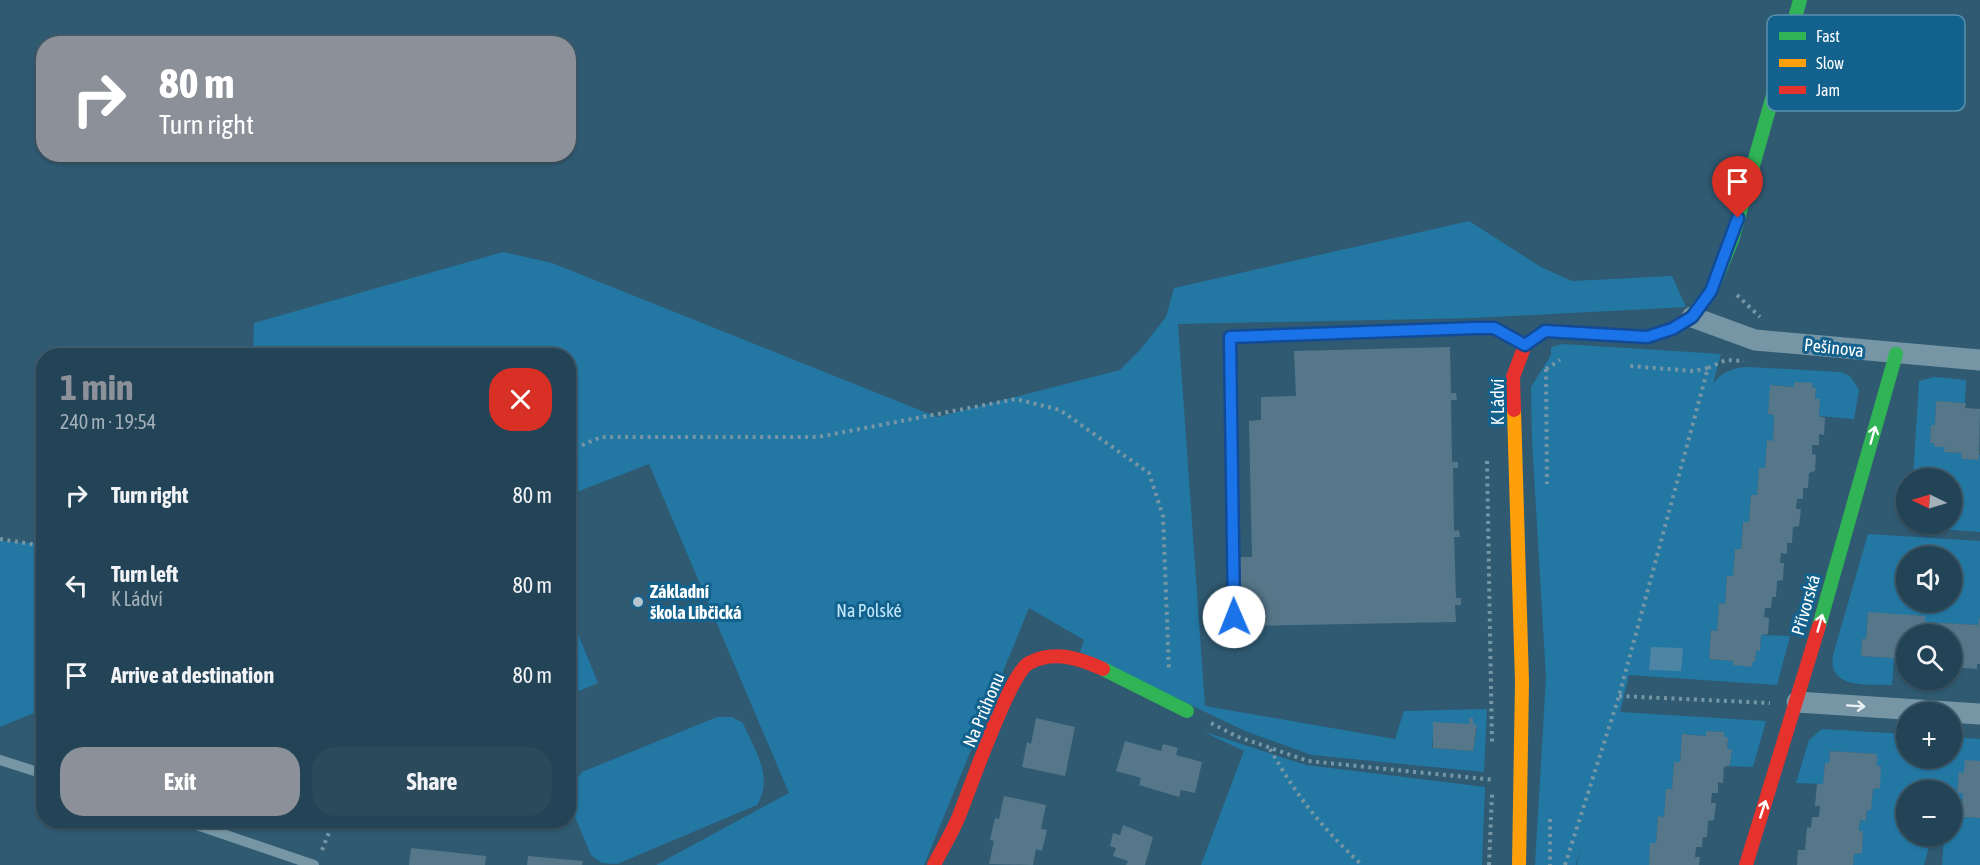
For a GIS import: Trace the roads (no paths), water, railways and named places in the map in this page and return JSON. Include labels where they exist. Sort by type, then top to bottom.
[{"type":"street","points":[[1796,15],[1800,0]]},
{"type":"street","points":[[1525,345],[1545,331],[1647,337],[1672,329],[1692,317],[1711,291],[1732,240],[1769,111]]},
{"type":"street","name":"Pešinova","points":[[1692,317],[1755,340],[1980,360]]},
{"type":"street","name":"K Ládví","points":[[1519,865],[1522,780],[1522,586],[1513,377],[1525,345]]},
{"type":"street","name":"Přívorská","points":[[1746,865],[1787,702],[1896,354]]},
{"type":"street","name":"Na Průhonu","points":[[934,865],[958,819],[1011,687],[1027,664],[1052,656],[1080,658],[1187,711]]},
{"type":"street","points":[[1787,702],[1980,714]]},
{"type":"lane","points":[[1234,617],[1230,337],[1494,328],[1525,345]]},
{"type":"lane","points":[[0,760],[36,771]]},
{"type":"lane","points":[[205,828],[314,865]]},
{"type":"place","name":"Základní škola Libčická","points":[[638,602]]},
{"type":"park label","name":"Na Polské","points":[[869,611]]}]
